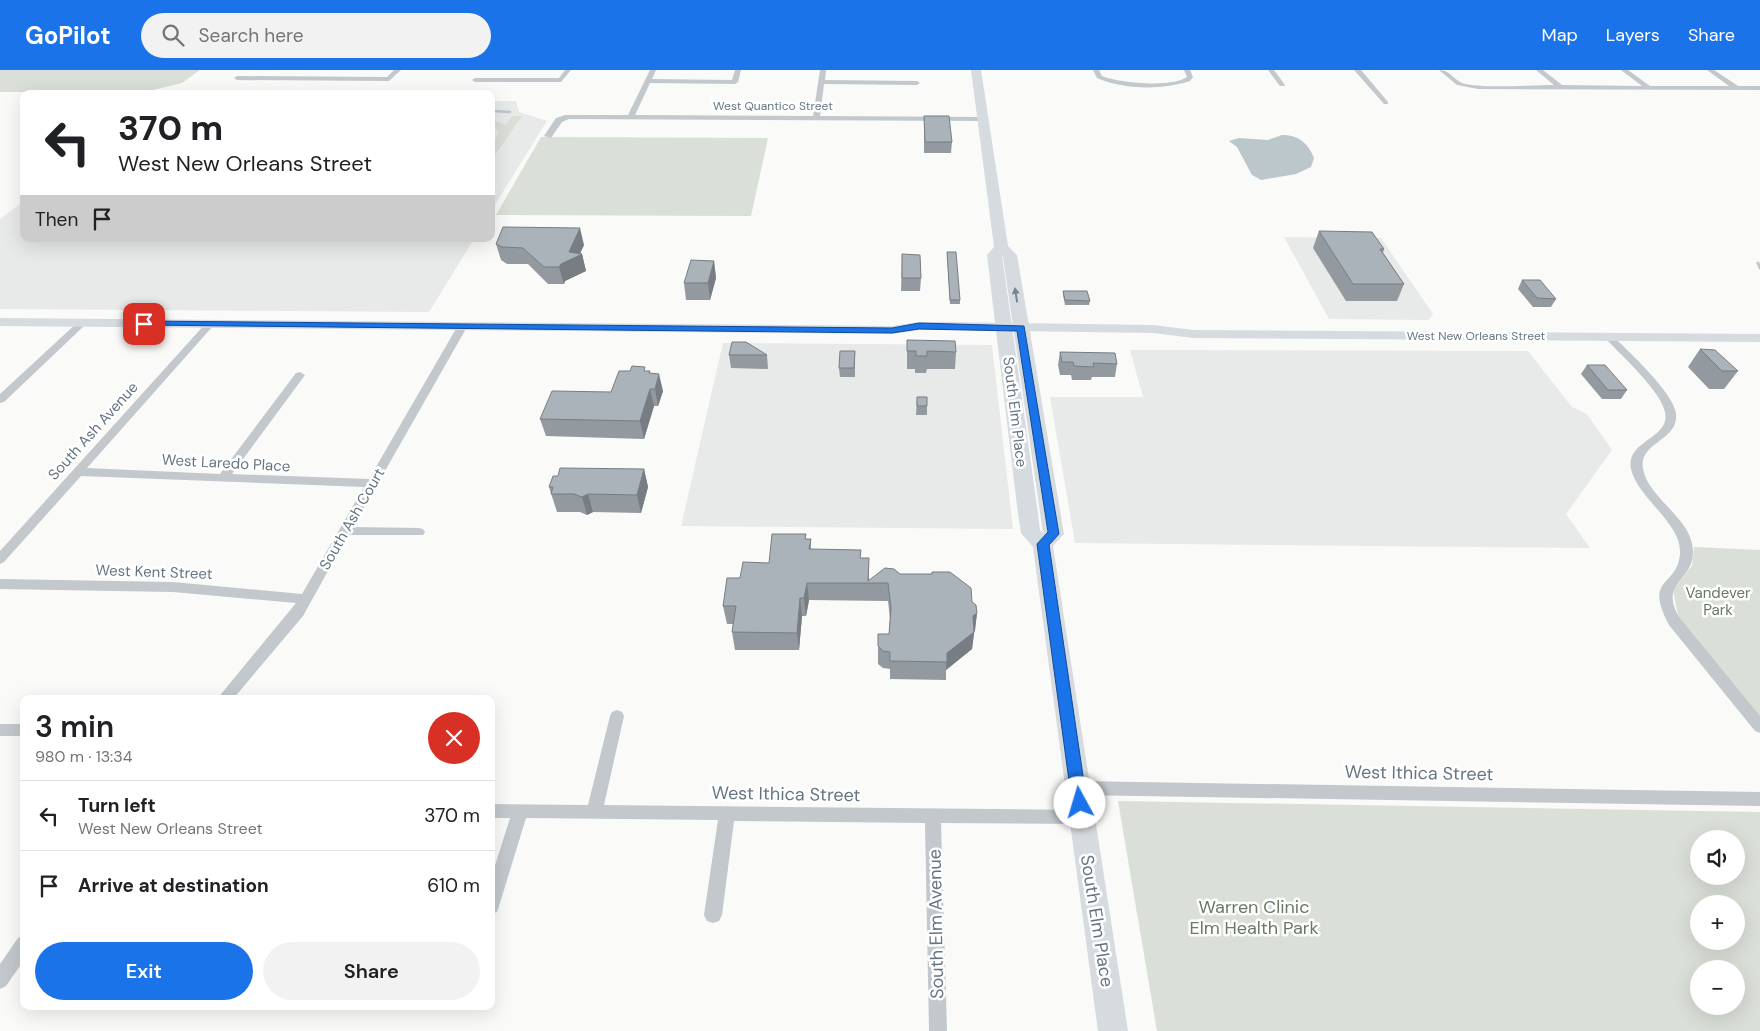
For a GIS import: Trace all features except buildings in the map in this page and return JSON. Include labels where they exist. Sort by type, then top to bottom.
[{"type":"main road","name":"South Elm Place","points":[[976,70],[1001,248],[1010,255],[1054,534],[1043,544]]},
{"type":"main road","name":"South Elm Place","points":[[1001,248],[994,255],[1018,444],[1031,533],[1043,544],[1113,1031]]},
{"type":"main road","name":"West New Orleans Street","points":[[0,322],[892,330],[917,336],[1022,333],[1156,338],[1193,334],[1760,338]]},
{"type":"main road","points":[[1018,444],[1040,444]]},
{"type":"street","points":[[248,70],[237,78],[389,80],[398,70]]},
{"type":"street","points":[[483,70],[475,80],[561,80],[568,70]]},
{"type":"street","points":[[630,116],[653,70]]},
{"type":"street","points":[[648,81],[735,82],[738,70]]},
{"type":"street","points":[[816,118],[823,70]]},
{"type":"street","points":[[1096,70],[1099,77],[1110,82],[1180,83],[1190,78],[1187,70]]},
{"type":"street","points":[[1272,70],[1282,85]]},
{"type":"street","points":[[1357,70],[1386,103]]},
{"type":"street","points":[[1442,70],[1453,81],[1464,85],[1486,87],[1760,88]]},
{"type":"street","points":[[1539,70],[1560,87]]},
{"type":"street","points":[[1624,70],[1648,87]]},
{"type":"street","points":[[1710,70],[1737,88]]},
{"type":"street","points":[[822,82],[917,83]]},
{"type":"street","name":"West Quantico Street","points":[[548,136],[554,125],[563,117],[983,119]]},
{"type":"street","points":[[0,400],[82,323]]},
{"type":"street","name":"South Ash Avenue","points":[[0,559],[210,324]]},
{"type":"street","name":"South Ash Court","points":[[227,695],[289,624],[306,599],[462,327]]},
{"type":"street","points":[[1609,337],[1663,396],[1672,414],[1670,428],[1660,437],[1641,448],[1636,464],[1638,473],[1647,488],[1684,539],[1686,556],[1684,566],[1666,589],[1667,608],[1683,634],[1760,727]]},
{"type":"street","points":[[224,477],[300,375]]},
{"type":"street","name":"West Laredo Place","points":[[77,472],[373,483]]},
{"type":"street","points":[[346,531],[419,532]]},
{"type":"street","name":"West Kent Street","points":[[0,584],[172,587],[306,599]]},
{"type":"street","points":[[594,812],[617,716]]},
{"type":"street","points":[[0,730],[20,730]]},
{"type":"street","name":"West Ithica Street","points":[[1078,788],[1760,799]]},
{"type":"street","name":"West Ithica Street","points":[[495,811],[1081,817]]},
{"type":"street","points":[[495,893],[520,811]]},
{"type":"street","points":[[713,915],[727,813]]},
{"type":"street","name":"South Elm Avenue","points":[[933,816],[938,1031]]},
{"type":"street","points":[[0,980],[20,950]]},
{"type":"shaded area","points":[[495,101],[516,101],[519,112],[547,121],[495,205]]},
{"type":"shaded area","points":[[1282,135],[1293,136],[1306,144],[1314,158],[1311,167],[1296,174],[1261,180],[1252,175],[1237,147],[1229,141],[1239,138],[1268,140]]},
{"type":"shaded area","points":[[20,204],[20,242],[472,242],[429,312],[0,309],[0,219]]},
{"type":"shaded area","points":[[1284,237],[1381,238],[1433,314],[1429,320],[1329,319]]},
{"type":"shaded area","points":[[723,343],[992,345],[1013,529],[681,526]]},
{"type":"shaded area","points":[[1130,350],[1528,351],[1572,407],[1587,414],[1612,450],[1566,514],[1590,548],[1075,543],[1050,397],[1143,397]]},
{"type":"green space","points":[[0,70],[200,70],[182,83],[153,90],[20,90],[20,92],[0,92]]},
{"type":"green space","points":[[512,116],[522,116],[495,155],[495,139],[499,132],[495,128],[495,121],[506,125]]},
{"type":"green space","points":[[541,137],[768,138],[751,216],[496,215]]},
{"type":"green space","name":"Vandever Park","points":[[1694,547],[1760,550],[1760,718],[1679,620],[1673,590],[1692,566]]},
{"type":"green space","name":"Warren Clinic Elm Health Park","points":[[1118,801],[1760,812],[1760,1031],[1157,1031]]},
{"type":"waterway","points":[[495,111],[510,112]]},
{"type":"waterway","points":[[1758,263],[1760,268]]},
{"type":"route","points":[[144,324],[892,330],[919,326],[1021,328],[1054,534],[1043,544],[1080,803]]}]
